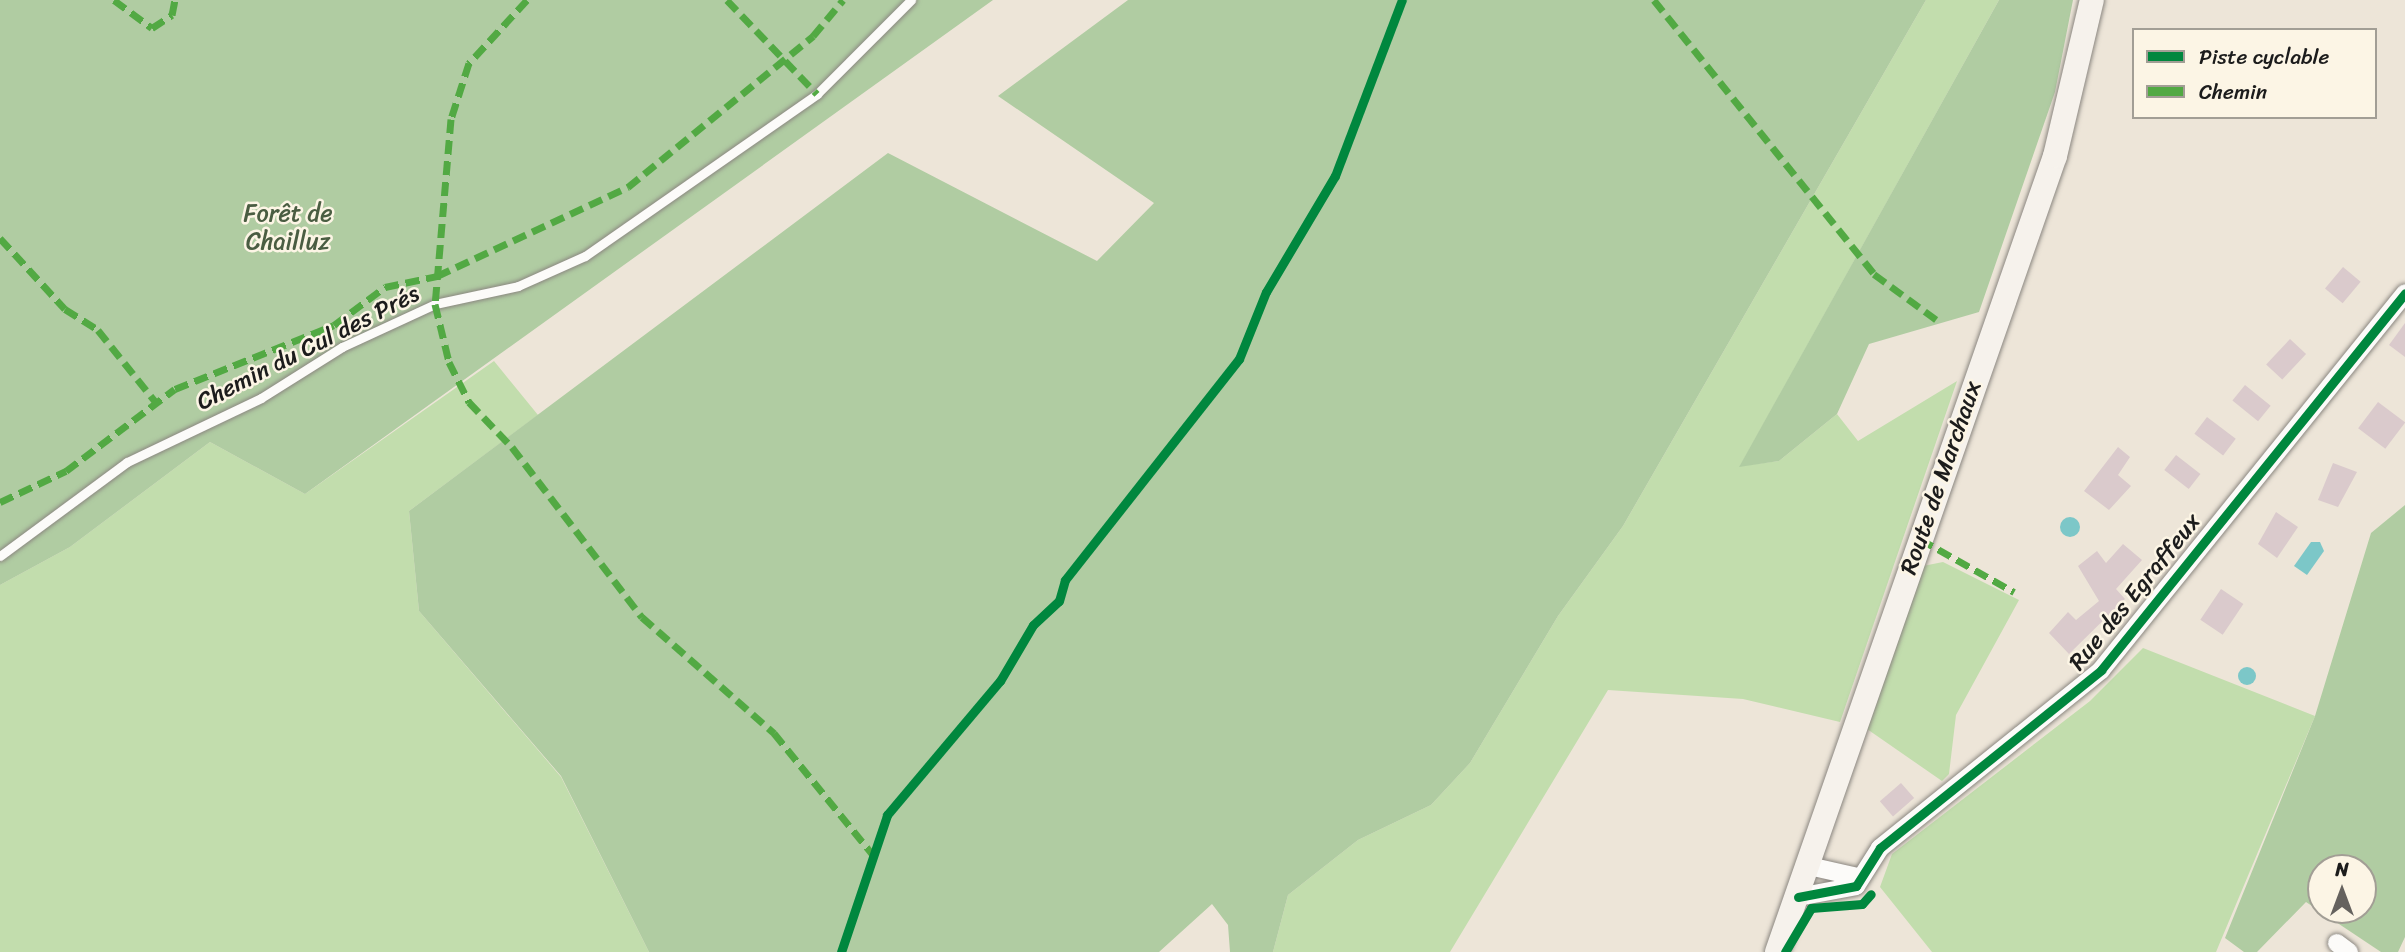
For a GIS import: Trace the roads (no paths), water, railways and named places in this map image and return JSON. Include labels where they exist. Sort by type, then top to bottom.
[{"type":"main road","name":"Route de Marchaux","points":[[1777,952],[2054,156],[2092,0]]},
{"type":"street","name":"Rue des Egraffeux","points":[[1858,877],[1880,848],[2101,670],[2405,293]]},
{"type":"street","points":[[1809,866],[1858,877]]},
{"type":"street","points":[[1798,897],[1843,891],[1858,877]]},
{"type":"lane","name":"Chemin du Cul des Prés","points":[[0,556],[127,462],[261,398],[342,347],[435,304],[518,286],[585,256],[817,94],[911,0]]},
{"type":"water","points":[[2066,517],[2074,517],[2080,527],[2074,537],[2066,537],[2060,531],[2060,523]]},
{"type":"water","points":[[2311,542],[2320,542],[2324,551],[2307,575],[2294,566]]},
{"type":"water","points":[[2247,667],[2253,670],[2256,676],[2253,682],[2247,685],[2241,682],[2238,676],[2241,670]]},
{"type":"park label","name":"Forêt de Chailluz","points":[[288,228]]}]
